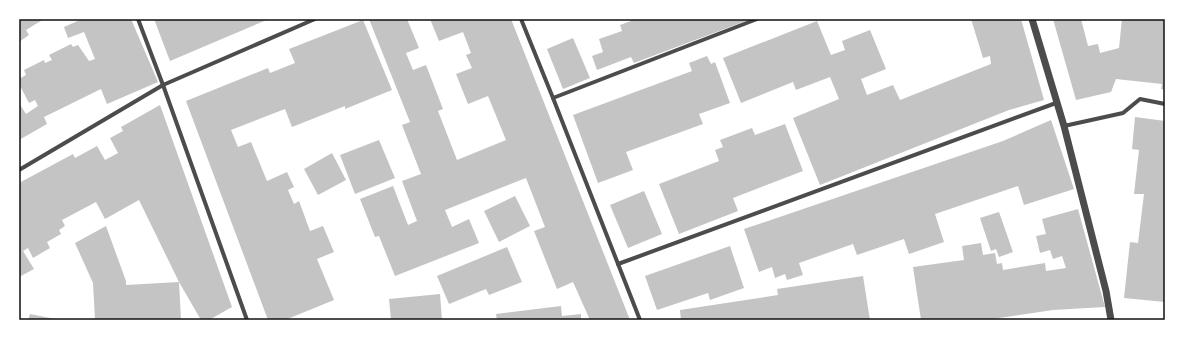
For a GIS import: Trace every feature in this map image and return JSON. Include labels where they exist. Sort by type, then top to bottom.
[{"type":"street","points":[[138,19],[164,85],[247,320]]},
{"type":"street","points":[[19,170],[164,85],[315,19]]},
{"type":"street","points":[[521,19],[640,320]]},
{"type":"street","points":[[553,98],[757,19]]},
{"type":"street","points":[[1032,19],[1064,126],[1106,291],[1111,320]]},
{"type":"street","points":[[1064,126],[1123,113],[1140,99],[1165,104]]},
{"type":"street","points":[[618,264],[1056,103]]},
{"type":"building","points":[[19,19],[44,19],[26,30],[29,35],[19,42]]},
{"type":"building","points":[[82,19],[131,19],[158,82],[107,104],[101,89],[44,117],[47,124],[19,140],[19,103],[26,114],[38,106],[35,100],[29,103],[19,84],[19,79],[26,75],[24,70],[44,60],[45,63],[52,60],[49,55],[71,44],[73,47],[78,45],[89,61],[95,59],[84,32],[68,38],[64,27]]},
{"type":"building","points":[[154,19],[269,19],[170,61]]},
{"type":"building","points":[[369,19],[407,19],[419,48],[406,53],[413,70],[426,65],[443,109],[438,111],[457,160],[506,140],[488,96],[468,104],[456,74],[472,68],[466,55],[471,53],[463,32],[439,41],[430,19],[511,19],[630,320],[590,320],[573,282],[557,289],[534,231],[545,227],[526,178],[445,210],[452,227],[469,219],[479,243],[395,276],[379,236],[375,237],[360,199],[393,186],[408,225],[417,221],[402,181],[421,174],[402,125],[410,122]]},
{"type":"building","points":[[631,19],[751,19],[634,63],[631,57],[597,70],[592,56],[603,52],[599,39],[622,31],[620,25],[631,21]]},
{"type":"building","points":[[971,19],[1021,19],[1044,100],[1009,110],[820,185],[793,118],[839,99],[830,77],[796,90],[793,82],[741,103],[723,58],[817,21],[831,55],[845,50],[842,41],[870,30],[886,69],[861,79],[867,95],[893,85],[900,100],[991,64],[990,56],[983,58]]},
{"type":"building","points":[[1053,19],[1081,19],[1088,46],[1098,44],[1100,53],[1119,48],[1122,19],[1162,19],[1165,21],[1165,90],[1161,89],[1162,84],[1116,79],[1111,92],[1076,100]]},
{"type":"building","points":[[363,20],[392,90],[345,109],[345,106],[292,127],[285,109],[231,130],[238,147],[251,142],[267,181],[287,172],[294,187],[288,190],[294,204],[299,201],[310,231],[323,226],[334,252],[317,259],[334,300],[285,320],[268,320],[186,101],[268,68],[270,73],[295,63],[289,49]]},
{"type":"building","points":[[573,38],[590,78],[563,89],[547,49]]},
{"type":"building","points":[[707,56],[711,64],[715,62],[730,103],[699,114],[703,124],[626,152],[633,170],[598,183],[573,115],[692,71],[689,63]]},
{"type":"building","points":[[160,105],[232,307],[209,320],[201,320],[179,282],[139,200],[105,219],[96,202],[62,220],[65,226],[59,230],[61,234],[47,242],[50,248],[33,258],[28,248],[23,251],[34,269],[19,277],[19,183],[73,154],[75,158],[97,146],[105,160],[118,153],[110,138],[123,131],[121,127]]},
{"type":"building","points":[[1135,117],[1165,121],[1165,302],[1124,298],[1130,242],[1138,243],[1144,194],[1134,194],[1139,150],[1132,149]]},
{"type":"building","points":[[1051,120],[1074,189],[1024,205],[1018,186],[935,214],[944,242],[909,254],[904,239],[857,255],[853,244],[799,263],[803,275],[787,280],[785,274],[775,278],[772,267],[759,272],[744,229],[1003,141]]},
{"type":"building","points":[[785,124],[803,171],[733,198],[738,211],[679,234],[659,184],[719,161],[715,150],[723,147],[720,140],[752,128],[755,135]]},
{"type":"building","points":[[379,140],[395,178],[355,194],[340,155]]},
{"type":"building","points":[[332,153],[346,180],[318,195],[304,169]]},
{"type":"building","points":[[644,191],[662,234],[628,248],[610,205]]},
{"type":"building","points":[[515,196],[530,226],[499,242],[484,211]]},
{"type":"building","points":[[1078,209],[1105,307],[1053,310],[985,320],[921,320],[913,267],[964,260],[962,246],[981,243],[983,255],[995,253],[997,264],[1002,263],[1003,270],[1045,263],[1046,271],[1066,268],[1062,256],[1053,259],[1050,250],[1040,253],[1036,236],[1046,234],[1042,219]]},
{"type":"building","points":[[999,212],[1013,252],[999,257],[996,249],[991,251],[980,218]]},
{"type":"building","points":[[106,226],[126,281],[126,285],[179,282],[181,320],[95,320],[93,283],[75,243]]},
{"type":"building","points":[[730,246],[744,288],[710,300],[708,293],[657,310],[645,276]]},
{"type":"building","points":[[507,247],[522,282],[489,295],[486,289],[449,304],[437,276]]},
{"type":"building","points":[[863,276],[870,320],[681,320],[680,310],[778,295],[777,289]]},
{"type":"building","points":[[440,294],[442,320],[391,320],[389,299]]},
{"type":"building","points":[[561,306],[562,316],[581,314],[581,320],[497,320],[496,314]]},
{"type":"building","points":[[30,314],[55,319],[55,320],[28,320]]}]
